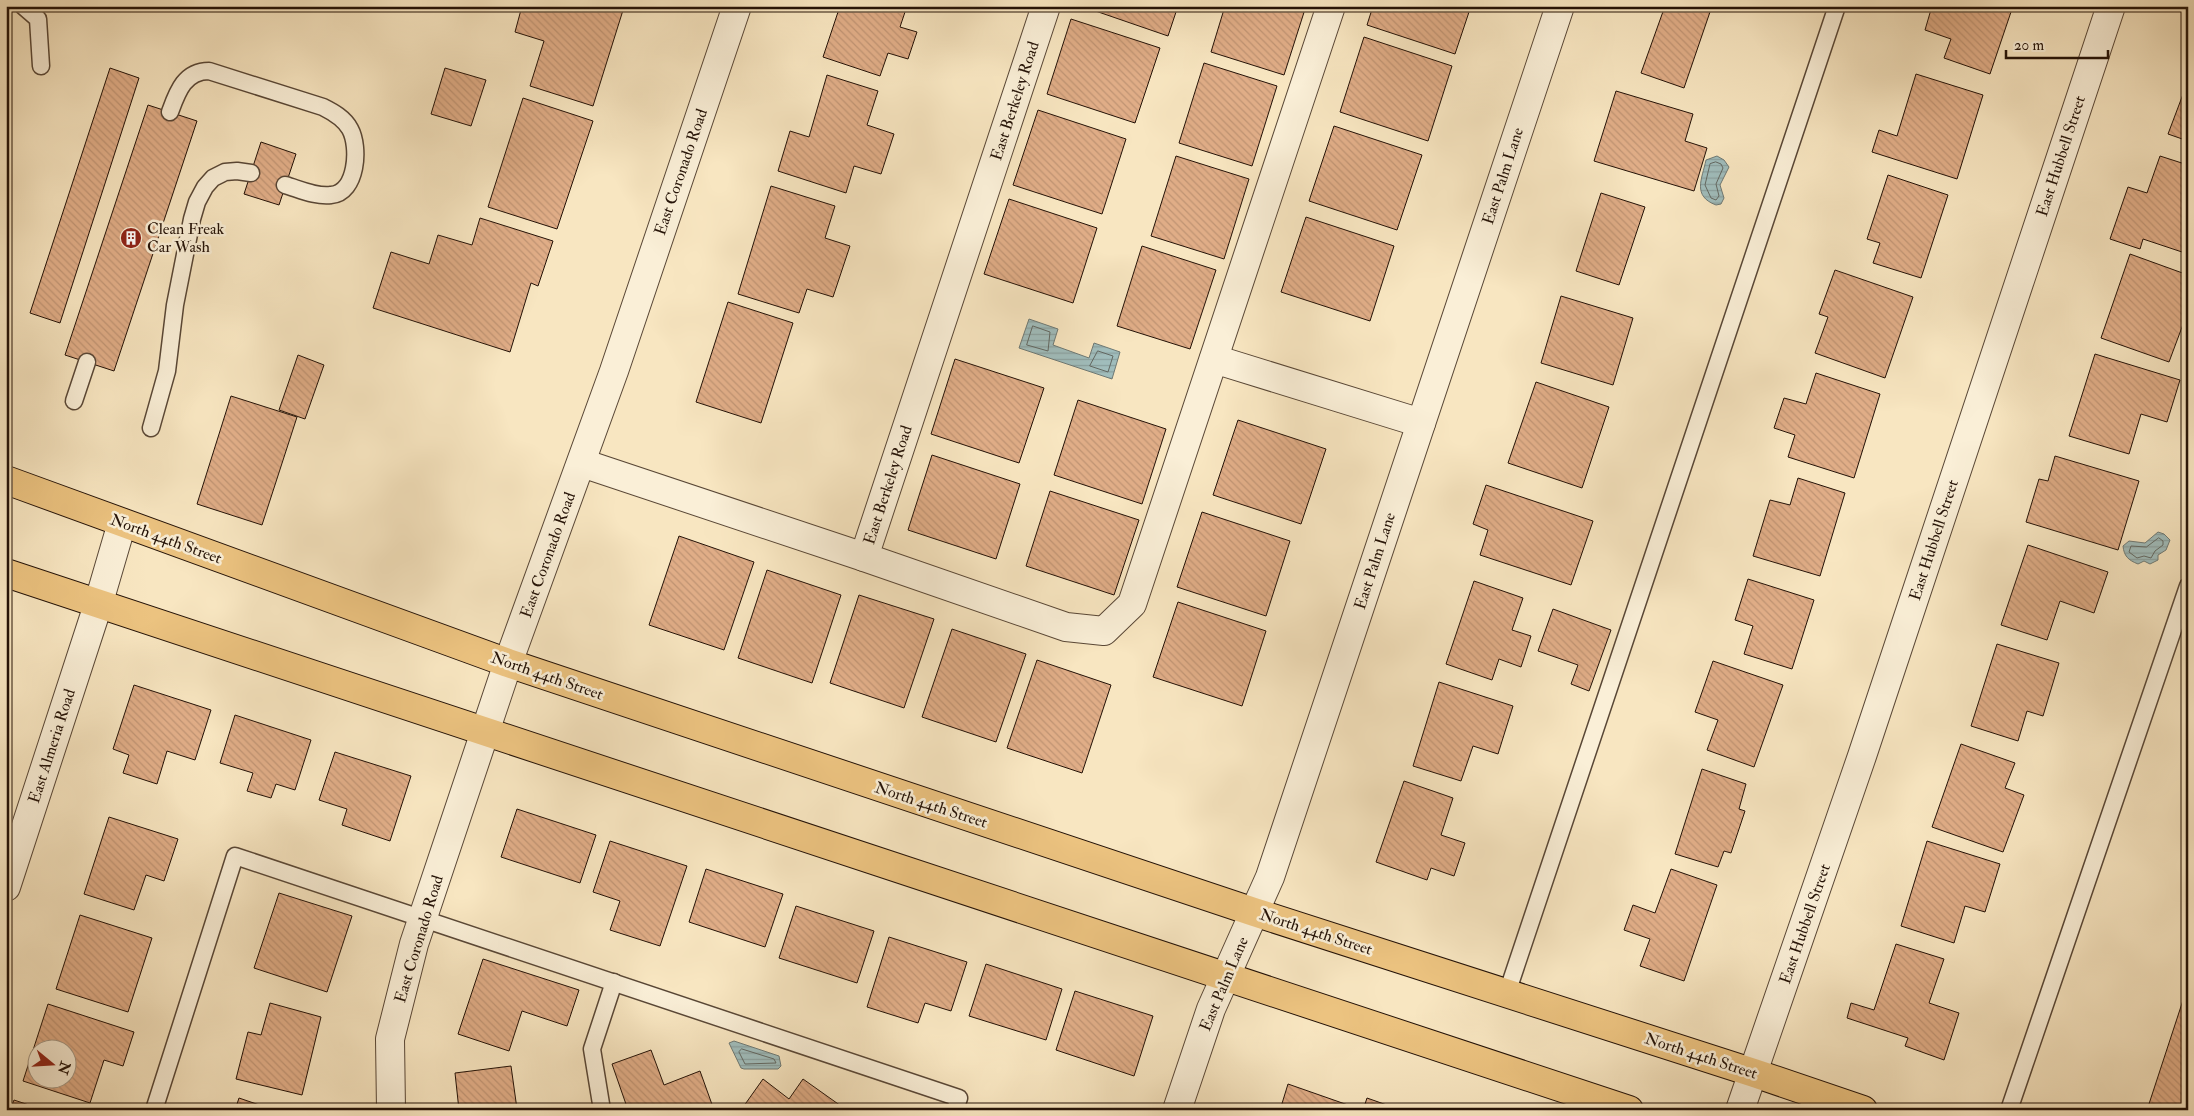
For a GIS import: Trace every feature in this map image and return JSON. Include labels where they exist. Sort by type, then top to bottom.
[{"type":"main road","name":"North 44th Street","points":[[6,480],[508,663],[1254,912],[1863,1110]]},
{"type":"main road","points":[[6,573],[1629,1110]]},
{"type":"street","name":"East Coronado Road","points":[[391,1110],[390,1039],[414,944],[424,919],[508,663],[582,463],[737,6]]},
{"type":"street","name":"East Berkeley Road","points":[[1046,6],[864,557],[1066,627],[1104,631],[1132,604],[1331,6]]},
{"type":"street","name":"East Palm Lane","points":[[1177,1110],[1211,1010],[1270,877],[1560,6]]},
{"type":"street","name":"East Hubbell Street","points":[[1740,1110],[1862,756],[2111,6]]},
{"type":"street","points":[[1214,359],[1421,423]]},
{"type":"street","points":[[582,463],[864,557]]},
{"type":"street","name":"East Almeria Road","points":[[6,887],[98,605],[122,523]]},
{"type":"lane","points":[[23,6],[38,20],[41,66]]},
{"type":"lane","points":[[1507,993],[1837,6]]},
{"type":"lane","points":[[170,112],[179,88],[201,71],[209,71],[323,107],[336,114],[350,129],[355,144],[352,173],[347,185],[340,193],[330,196],[285,185]]},
{"type":"lane","points":[[151,428],[167,371],[175,305],[197,202],[205,187],[213,178],[225,172],[251,173]]},
{"type":"lane","points":[[74,401],[87,362]]},
{"type":"lane","points":[[2009,1110],[2188,586]]},
{"type":"lane","points":[[154,1110],[235,856],[959,1098],[955,1110]]},
{"type":"lane","points":[[602,1110],[592,1049],[614,982]]},
{"type":"water","points":[[1717,156],[1724,160],[1729,167],[1720,185],[1724,198],[1721,204],[1716,205],[1704,197],[1700,186],[1706,160]]},
{"type":"water","points":[[1029,319],[1058,329],[1053,345],[1089,358],[1094,343],[1120,352],[1112,379],[1019,348]]},
{"type":"water","points":[[2158,532],[2164,534],[2170,540],[2166,550],[2158,555],[2158,560],[2150,564],[2144,561],[2138,564],[2127,557],[2123,546],[2129,541],[2145,543]]},
{"type":"water","points":[[734,1041],[779,1056],[781,1066],[778,1069],[741,1068],[729,1043]]},
{"type":"building","points":[[522,6],[624,7],[593,106],[530,86],[544,41],[515,32]]},
{"type":"building","points":[[840,6],[907,6],[900,27],[917,32],[908,59],[888,53],[880,76],[823,57]]},
{"type":"building","points":[[1081,6],[1178,6],[1168,36]]},
{"type":"building","points":[[1225,6],[1306,6],[1284,75],[1211,52]]},
{"type":"building","points":[[1373,6],[1471,6],[1455,54],[1367,25]]},
{"type":"building","points":[[1665,6],[1703,6],[1711,9],[1684,88],[1641,73]]},
{"type":"building","points":[[1932,6],[2013,6],[1990,74],[1944,58],[1951,39],[1925,30]]},
{"type":"building","points":[[1071,19],[1160,48],[1135,123],[1047,94]]},
{"type":"building","points":[[1364,37],[1452,66],[1428,141],[1340,112]]},
{"type":"building","points":[[1204,63],[1277,86],[1252,166],[1179,143]]},
{"type":"building","points":[[110,68],[139,78],[60,323],[30,313]]},
{"type":"building","points":[[445,68],[486,80],[471,126],[431,114]]},
{"type":"building","points":[[1916,74],[1983,95],[1957,179],[1872,152],[1879,130],[1897,136]]},
{"type":"building","points":[[827,75],[878,91],[867,125],[894,134],[881,174],[854,166],[846,193],[778,171],[790,131],[809,137]]},
{"type":"building","points":[[2188,81],[2188,141],[2168,134]]},
{"type":"building","points":[[1616,91],[1693,114],[1685,141],[1707,148],[1694,191],[1594,161]]},
{"type":"building","points":[[523,98],[593,121],[557,229],[488,207]]},
{"type":"building","name":"Clean Freak Car Wash","points":[[148,105],[197,121],[114,371],[65,355]]},
{"type":"building","points":[[1038,110],[1126,139],[1102,214],[1013,185]]},
{"type":"building","points":[[1334,126],[1422,155],[1397,230],[1309,201]]},
{"type":"building","points":[[261,142],[296,154],[279,205],[244,194]]},
{"type":"building","points":[[1176,156],[1249,179],[1224,259],[1151,236]]},
{"type":"building","points":[[2160,156],[2188,165],[2188,254],[2143,239],[2140,249],[2110,239],[2128,187],[2147,193]]},
{"type":"building","points":[[1888,175],[1948,195],[1921,278],[1873,263],[1880,243],[1867,239]]},
{"type":"building","points":[[771,186],[835,206],[825,238],[850,246],[833,297],[807,289],[799,313],[738,294]]},
{"type":"building","points":[[1601,193],[1645,207],[1619,285],[1576,271]]},
{"type":"building","points":[[1009,199],[1097,228],[1073,303],[984,274]]},
{"type":"building","points":[[1306,217],[1394,246],[1370,321],[1281,292]]},
{"type":"building","points":[[480,218],[553,241],[538,286],[531,283],[510,352],[373,308],[391,252],[429,264],[438,235],[472,245]]},
{"type":"building","points":[[1142,246],[1216,270],[1190,349],[1117,326]]},
{"type":"building","points":[[2130,254],[2188,275],[2188,311],[2169,362],[2101,338]]},
{"type":"building","points":[[1835,270],[1913,297],[1885,378],[1815,353],[1828,317],[1819,314]]},
{"type":"building","points":[[1561,296],[1633,318],[1613,385],[1541,363]]},
{"type":"building","points":[[728,302],[793,323],[761,423],[696,402]]},
{"type":"building","points":[[2095,354],[2180,380],[2167,422],[2141,414],[2129,454],[2069,436]]},
{"type":"building","points":[[298,355],[324,365],[305,419],[279,410]]},
{"type":"building","points":[[955,359],[1044,388],[1019,463],[931,434]]},
{"type":"building","points":[[1816,373],[1880,394],[1854,478],[1788,457],[1795,435],[1774,428],[1784,398],[1806,404]]},
{"type":"building","points":[[1536,382],[1609,407],[1582,488],[1508,463]]},
{"type":"building","points":[[231,396],[297,417],[262,525],[197,504]]},
{"type":"building","points":[[1078,400],[1166,429],[1142,504],[1054,475]]},
{"type":"building","points":[[1238,420],[1326,449],[1301,524],[1213,495]]},
{"type":"building","points":[[932,455],[1020,484],[996,559],[908,530]]},
{"type":"building","points":[[2055,456],[2139,481],[2118,550],[2026,522],[2039,479],[2048,481]]},
{"type":"building","points":[[1798,478],[1845,493],[1820,576],[1753,556],[1770,500],[1790,505]]},
{"type":"building","points":[[1486,485],[1593,521],[1571,585],[1480,555],[1488,530],[1473,524]]},
{"type":"building","points":[[1050,491],[1139,520],[1114,595],[1026,566]]},
{"type":"building","points":[[1202,512],[1290,541],[1266,616],[1177,587]]},
{"type":"building","points":[[679,536],[754,562],[724,650],[649,625]]},
{"type":"building","points":[[2028,545],[2108,572],[2094,613],[2060,601],[2047,640],[2001,625]]},
{"type":"building","points":[[767,570],[841,595],[812,683],[738,658]]},
{"type":"building","points":[[1748,579],[1814,600],[1792,669],[1744,654],[1753,626],[1735,620]]},
{"type":"building","points":[[1474,581],[1523,598],[1512,630],[1531,636],[1521,667],[1499,659],[1492,680],[1446,664]]},
{"type":"building","points":[[859,595],[934,619],[904,708],[830,683]]},
{"type":"building","points":[[1178,602],[1266,631],[1242,706],[1153,677]]},
{"type":"building","points":[[1553,609],[1611,630],[1589,691],[1571,684],[1578,665],[1538,651]]},
{"type":"building","points":[[952,629],[1026,654],[996,742],[922,717]]},
{"type":"building","points":[[1997,644],[2059,663],[2043,716],[2027,711],[2018,741],[1971,726]]},
{"type":"building","points":[[1037,660],[1111,685],[1082,773],[1007,748]]},
{"type":"building","points":[[1713,661],[1783,685],[1754,767],[1707,750],[1718,720],[1695,712]]},
{"type":"building","points":[[1439,682],[1513,706],[1498,754],[1473,746],[1461,781],[1413,766]]},
{"type":"building","points":[[134,685],[211,710],[195,760],[167,751],[157,784],[123,773],[129,755],[113,749]]},
{"type":"building","points":[[235,715],[311,740],[295,790],[276,784],[271,798],[247,791],[253,773],[220,763]]},
{"type":"building","points":[[1961,744],[2015,763],[2005,788],[2024,795],[2003,852],[1932,827]]},
{"type":"building","points":[[335,752],[411,776],[390,841],[342,825],[347,809],[319,800]]},
{"type":"building","points":[[1702,769],[1746,784],[1739,809],[1745,811],[1731,853],[1724,851],[1718,867],[1675,854]]},
{"type":"building","points":[[1404,781],[1453,798],[1441,835],[1465,843],[1454,876],[1431,868],[1427,880],[1376,862]]},
{"type":"building","points":[[517,809],[596,835],[580,883],[501,857]]},
{"type":"building","points":[[109,817],[178,839],[164,881],[146,875],[134,910],[84,894]]},
{"type":"building","points":[[610,841],[687,866],[660,946],[610,930],[620,901],[593,892]]},
{"type":"building","points":[[1927,841],[2000,864],[1985,912],[1965,906],[1954,943],[1901,926]]},
{"type":"building","points":[[706,869],[783,894],[765,947],[689,922]]},
{"type":"building","points":[[1671,869],[1717,885],[1684,981],[1640,966],[1650,939],[1624,930],[1633,905],[1655,913]]},
{"type":"building","points":[[279,893],[352,916],[327,992],[254,968]]},
{"type":"building","points":[[796,906],[874,931],[857,983],[779,958]]},
{"type":"building","points":[[80,915],[152,938],[128,1012],[56,989]]},
{"type":"building","points":[[889,937],[967,962],[951,1011],[925,1003],[918,1023],[867,1007]]},
{"type":"building","points":[[1896,944],[1944,959],[1929,1003],[1959,1013],[1944,1060],[1905,1046],[1908,1038],[1847,1018],[1851,1003],[1874,1010]]},
{"type":"building","points":[[483,959],[579,990],[567,1026],[522,1011],[509,1051],[458,1034]]},
{"type":"building","points":[[986,964],[1062,989],[1046,1040],[969,1016]]},
{"type":"building","points":[[2188,985],[2188,1110],[2147,1110]]},
{"type":"building","points":[[1075,991],[1153,1016],[1134,1076],[1056,1050]]},
{"type":"building","points":[[270,1003],[321,1017],[302,1095],[236,1079],[248,1032],[261,1035]]},
{"type":"building","points":[[48,1004],[134,1032],[123,1066],[104,1060],[90,1103],[44,1088],[78,1088],[78,1038],[37,1038]]},
{"type":"building","points":[[651,1050],[664,1085],[700,1071],[714,1110],[628,1110],[612,1064]]},
{"type":"building","points":[[28,1066],[28,1083],[23,1081]]},
{"type":"building","points":[[511,1066],[517,1109],[459,1110],[455,1073]]},
{"type":"building","points":[[763,1079],[789,1099],[803,1079],[841,1106],[838,1110],[741,1110]]},
{"type":"building","points":[[1288,1084],[1348,1105],[1347,1110],[1280,1110]]},
{"type":"building","points":[[239,1098],[274,1110],[235,1110]]},
{"type":"building","points":[[1367,1098],[1401,1110],[1363,1110]]},
{"type":"building","points":[[14,1100],[44,1110],[10,1110]]},
{"type":"place","name":"Clean Freak Car Wash","points":[[131,238]]}]
